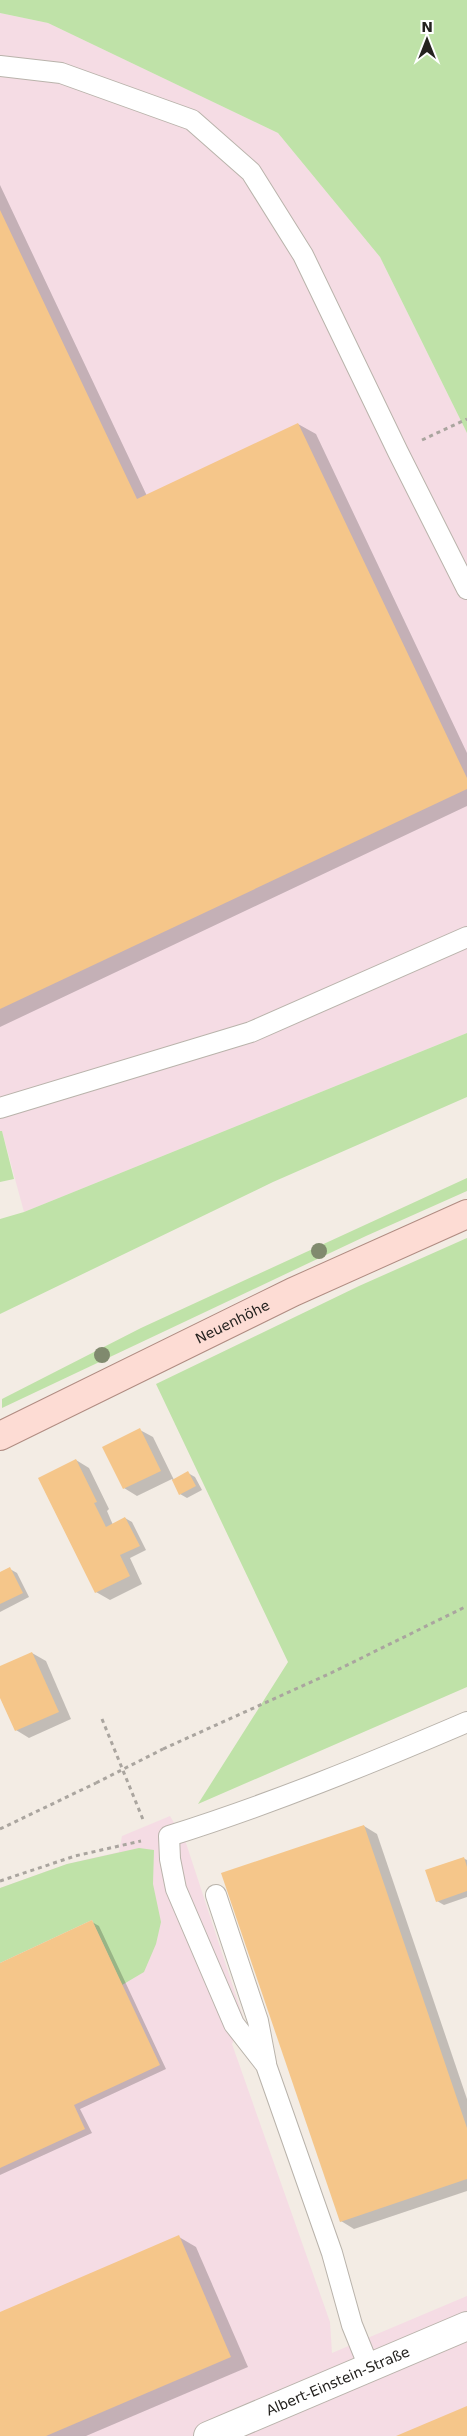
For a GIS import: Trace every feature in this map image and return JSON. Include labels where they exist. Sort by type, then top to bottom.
[{"type":"main road","name":"Neuenhöhe","points":[[0,1436],[293,1292],[467,1214]]},
{"type":"street","name":"Albert-Einstein-Straße","points":[[208,2436],[467,2326]]},
{"type":"lane","points":[[0,66],[61,73],[192,120],[251,172],[303,255],[398,452],[467,589]]},
{"type":"lane","points":[[0,1108],[251,1032],[467,936]]},
{"type":"lane","points":[[266,2065],[234,2024],[176,1889],[170,1859],[169,1836],[236,1815],[355,1770],[467,1722]]},
{"type":"lane","points":[[216,1896],[258,2021],[266,2065],[332,2253],[352,2325],[369,2367]]},
{"type":"path","points":[[398,452],[467,419]]},
{"type":"path","points":[[0,1829],[163,1749],[331,1672],[467,1606]]},
{"type":"path","points":[[102,1719],[146,1827],[169,1836]]},
{"type":"path","points":[[0,1881],[75,1856],[122,1844],[169,1836]]},
{"type":"shaded area","points":[[0,13],[48,23],[278,133],[380,257],[467,433],[467,1033],[24,1212],[2,1131],[0,1131]]},
{"type":"shaded area","points":[[170,1816],[186,1843],[244,2020],[232,2044],[330,2322],[332,2353],[467,2296],[467,2436],[0,2436],[0,1888],[67,1864],[119,1852],[122,1836]]},
{"type":"green space","points":[[0,0],[467,0],[467,433],[380,257],[278,133],[48,23],[0,13]]},
{"type":"green space","points":[[467,1033],[467,1097],[273,1182],[0,1314],[0,1219],[24,1212]]},
{"type":"green space","points":[[0,1131],[2,1131],[14,1179],[0,1182]]},
{"type":"green space","points":[[467,1178],[467,1191],[366,1236],[2,1408],[2,1399],[141,1328]]},
{"type":"green space","points":[[467,1238],[467,1687],[198,1804],[288,1662],[156,1384],[359,1286]]},
{"type":"green space","points":[[139,1848],[154,1850],[153,1884],[161,1922],[156,1944],[144,1972],[122,1985],[92,1920],[0,1963],[0,1888],[67,1864]]},
{"type":"building","points":[[0,210],[137,499],[298,423],[467,778],[467,789],[0,1009]]},
{"type":"building","points":[[140,1428],[161,1471],[123,1489],[102,1447]]},
{"type":"building","points":[[76,1459],[97,1502],[94,1503],[106,1527],[125,1517],[140,1546],[120,1555],[130,1576],[95,1593],[38,1478]]},
{"type":"building","points":[[188,1471],[196,1486],[179,1495],[172,1480]]},
{"type":"building","points":[[10,1567],[23,1593],[0,1604],[0,1572]]},
{"type":"building","points":[[32,1652],[59,1712],[15,1731],[0,1698],[0,1666]]},
{"type":"building","points":[[364,1825],[467,2128],[467,2179],[340,2222],[221,1873]]},
{"type":"building","points":[[464,1857],[467,1867],[467,1891],[436,1902],[425,1870]]},
{"type":"building","points":[[92,1920],[160,2065],[74,2105],[85,2129],[0,2168],[0,1963]]},
{"type":"building","points":[[179,2235],[231,2357],[46,2436],[0,2436],[0,2312]]},
{"type":"building","points":[[467,2406],[467,2436],[396,2436]]}]
